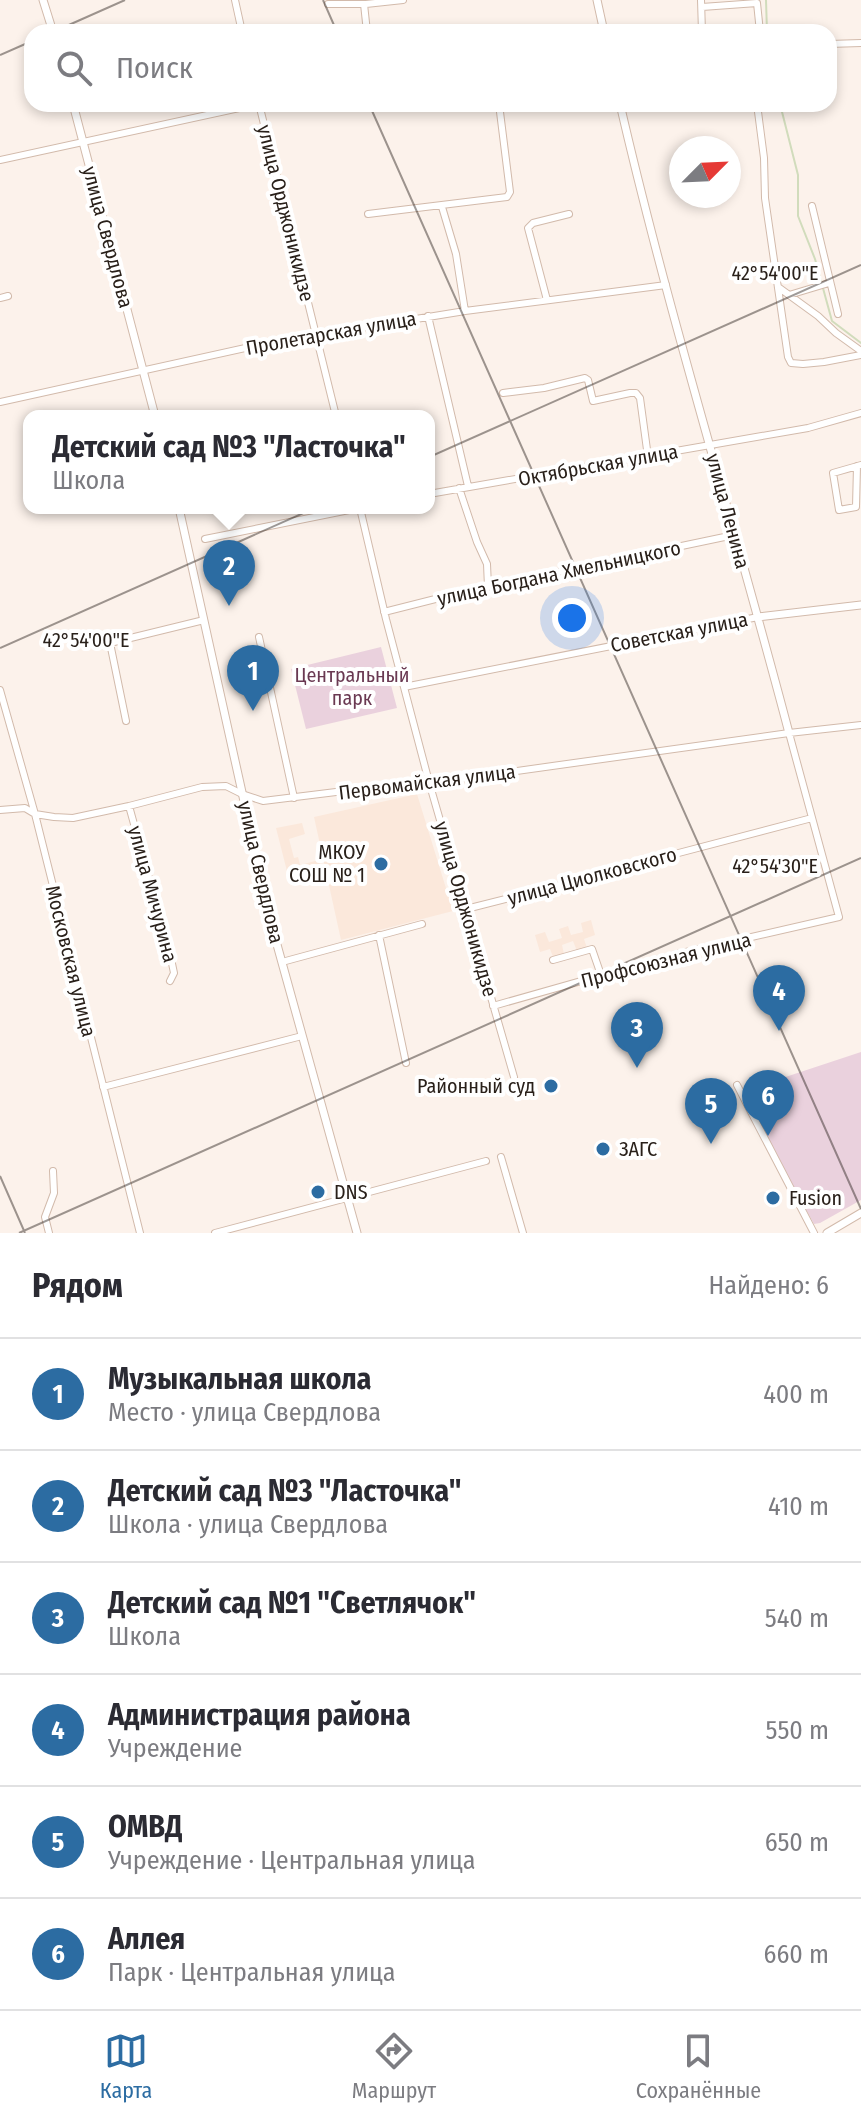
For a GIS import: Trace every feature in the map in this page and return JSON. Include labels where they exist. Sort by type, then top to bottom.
[{"type":"street","points":[[43,0],[50,24]]},
{"type":"street","points":[[235,0],[240,24]]},
{"type":"street","points":[[328,4],[403,0]]},
{"type":"street","points":[[597,0],[602,24]]},
{"type":"street","points":[[702,4],[758,2],[759,24]]},
{"type":"street","points":[[364,4],[366,24]]},
{"type":"street","points":[[837,44],[861,43]]},
{"type":"street","name":"улица Свердлова","points":[[75,112],[153,410]]},
{"type":"street","points":[[0,160],[222,112]]},
{"type":"street","name":"улица Орджоникидзе","points":[[260,112],[335,410]]},
{"type":"street","points":[[368,214],[503,199],[509,195],[500,112]]},
{"type":"street","name":"улица Ленина","points":[[622,112],[645,209],[839,917]]},
{"type":"street","points":[[758,112],[765,198],[788,357],[791,363],[803,364],[861,353]]},
{"type":"street","points":[[812,206],[838,314]]},
{"type":"street","points":[[442,207],[456,254],[465,311]]},
{"type":"street","points":[[547,300],[528,228],[533,223],[569,214]]},
{"type":"street","points":[[789,295],[829,283]]},
{"type":"street","name":"Пролетарская улица","points":[[0,402],[241,349],[428,316],[666,285]]},
{"type":"street","points":[[778,287],[861,353]]},
{"type":"street","points":[[428,316],[468,486]]},
{"type":"street","points":[[503,393],[544,388],[585,378],[593,401],[636,393],[640,398],[648,457]]},
{"type":"street","name":"Октябрьская улица","points":[[435,493],[808,428],[861,414]]},
{"type":"street","points":[[859,466],[856,507],[839,510],[833,473],[859,466]]},
{"type":"street","points":[[459,488],[487,564],[488,587]]},
{"type":"street","name":"улица Свердлова","points":[[180,514],[271,923],[357,1233]]},
{"type":"street","points":[[205,539],[330,514]]},
{"type":"street","name":"улица Орджоникидзе","points":[[361,514],[429,782],[514,1077]]},
{"type":"street","name":"улица Богдана Хмельницкого","points":[[384,612],[734,535]]},
{"type":"street","name":"Советская улица","points":[[404,687],[758,617],[861,605]]},
{"type":"street","points":[[126,721],[110,643],[204,620]]},
{"type":"street","points":[[259,637],[294,798]]},
{"type":"street","name":"Московская улица","points":[[0,690],[35,814],[140,1233]]},
{"type":"street","name":"Первомайская улица","points":[[0,810],[25,808],[35,814],[73,818],[202,787],[226,786],[263,801],[294,798],[861,725]]},
{"type":"street","name":"улица Мичурина","points":[[129,806],[170,954],[174,973],[170,981]]},
{"type":"street","name":"улица Циолковского","points":[[466,909],[812,818]]},
{"type":"street","name":"Профсоюзная улица","points":[[493,1006],[673,955],[839,917]]},
{"type":"street","points":[[282,962],[422,924]]},
{"type":"street","points":[[379,935],[406,1063]]},
{"type":"street","points":[[553,960],[592,949],[601,975]]},
{"type":"street","points":[[103,1087],[302,1036]]},
{"type":"street","points":[[737,1085],[814,1233]]},
{"type":"street","points":[[501,1157],[523,1233]]},
{"type":"street","points":[[215,1233],[486,1161]]},
{"type":"street","points":[[49,1233],[45,1217],[54,1193],[53,1171]]},
{"type":"street","points":[[830,1232],[861,1213]]},
{"type":"shaded area","name":"МКОУ СОШ № 1","points":[[417,794],[453,911],[341,940],[314,817]]},
{"type":"shaded area","points":[[302,823],[305,834],[289,839],[294,858],[298,857],[300,865],[319,860],[321,869],[289,879],[276,828]]},
{"type":"shaded area","points":[[591,920],[595,935],[584,939],[587,948],[577,951],[573,941],[562,945],[564,954],[553,957],[550,949],[540,952],[535,935],[545,932],[549,942],[562,938],[559,929],[568,926],[571,935],[583,932],[581,923]]},
{"type":"green space","name":"Центральный парк","points":[[381,647],[397,708],[306,729],[291,669]]},
{"type":"green space","points":[[861,1052],[861,1200],[814,1224],[742,1094],[747,1096],[746,1090]]},
{"type":"waterway","points":[[766,0],[767,24]]},
{"type":"waterway","points":[[782,112],[798,175],[798,216],[815,259],[832,321],[861,343]]},
{"type":"place","name":"Детский сад №3 \"Ласточка\"","points":[[229,606]]},
{"type":"place","name":"Музыкальная школа","points":[[253,711]]},
{"type":"place","name":"МКОУ СОШ № 1","points":[[381,864]]},
{"type":"place","name":"Администрация района","points":[[779,1031]]},
{"type":"place","name":"Детский сад №1 \"Светлячок\"","points":[[637,1068]]},
{"type":"place","name":"Районный суд","points":[[551,1086]]},
{"type":"place","name":"Аллея","points":[[768,1136]]},
{"type":"place","name":"ОМВД","points":[[711,1144]]},
{"type":"place","name":"ЗАГС","points":[[603,1149]]},
{"type":"place","name":"DNS","points":[[318,1192]]},
{"type":"place","name":"Fusion","points":[[773,1198]]}]
